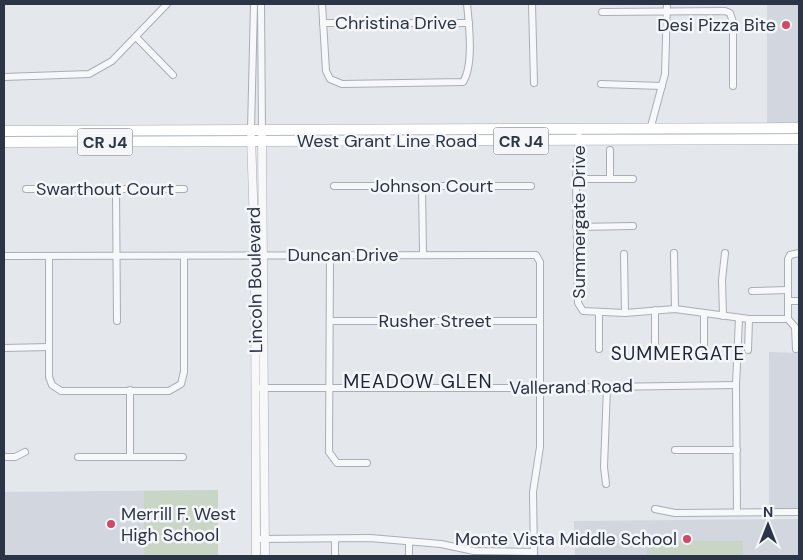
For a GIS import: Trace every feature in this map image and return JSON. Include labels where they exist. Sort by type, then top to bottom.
[{"type":"main road","name":"West Grant Line Road","points":[[4,131],[799,128]]},
{"type":"main road","points":[[724,140],[726,136],[744,129]]},
{"type":"main road","name":"West Grant Line Road","points":[[4,142],[799,139]]},
{"type":"street","points":[[4,77],[89,74],[112,61],[167,4]]},
{"type":"street","name":"Lincoln Boulevard","points":[[254,4],[251,130],[257,141]]},
{"type":"street","name":"Lincoln Boulevard","points":[[256,556],[260,388],[260,255],[257,141],[262,130],[260,4]]},
{"type":"street","points":[[322,4],[326,67],[330,79],[342,84],[463,82],[467,76],[469,23],[467,4]]},
{"type":"street","points":[[532,4],[534,82]]},
{"type":"street","points":[[602,12],[666,7],[730,13],[733,22],[733,86]]},
{"type":"street","points":[[645,140],[651,129],[667,62],[666,7]]},
{"type":"street","name":"Christina Drive","points":[[323,23],[469,23]]},
{"type":"street","points":[[136,36],[173,75]]},
{"type":"street","points":[[601,84],[662,86]]},
{"type":"street","name":"Summergate Drive","points":[[579,130],[576,227],[578,304],[583,312],[599,314],[675,309],[704,315],[749,319],[788,319]]},
{"type":"street","points":[[610,150],[610,179]]},
{"type":"street","points":[[576,179],[633,179]]},
{"type":"street","name":"Johnson Court","points":[[334,186],[531,186]]},
{"type":"street","points":[[422,186],[423,254]]},
{"type":"street","name":"Swarthout Court","points":[[26,189],[184,189]]},
{"type":"street","points":[[116,189],[116,321]]},
{"type":"street","points":[[576,227],[633,226]]},
{"type":"street","points":[[674,253],[675,309]]},
{"type":"street","points":[[723,316],[722,280],[725,253]]},
{"type":"street","points":[[796,349],[795,327],[788,319],[788,290],[790,255],[799,253]]},
{"type":"street","name":"Duncan Drive","points":[[4,256],[532,254],[539,257],[540,262],[540,321]]},
{"type":"street","points":[[624,254],[625,313]]},
{"type":"street","points":[[330,255],[329,452],[337,462],[367,463]]},
{"type":"street","points":[[49,256],[49,377],[55,389],[61,391],[175,389],[184,380],[184,256]]},
{"type":"street","points":[[752,291],[788,290]]},
{"type":"street","points":[[788,301],[799,301]]},
{"type":"street","points":[[655,310],[655,348]]},
{"type":"street","points":[[599,314],[599,349]]},
{"type":"street","points":[[704,315],[704,348]]},
{"type":"street","points":[[737,512],[736,385],[739,318]]},
{"type":"street","points":[[748,350],[749,319]]},
{"type":"street","name":"Rusher Street","points":[[330,321],[540,321]]},
{"type":"street","points":[[256,539],[370,538],[441,544],[484,552],[534,554],[533,492],[540,447],[540,321]]},
{"type":"street","points":[[4,348],[49,347]]},
{"type":"street","name":"Vallerand Road","points":[[260,388],[540,388],[736,385]]},
{"type":"street","points":[[606,484],[604,467],[607,387]]},
{"type":"street","name":"Lincoln Boulevard","points":[[260,388],[265,556]]},
{"type":"street","points":[[130,390],[130,457]]},
{"type":"street","points":[[675,450],[737,450]]},
{"type":"street","points":[[4,457],[14,457],[25,452]]},
{"type":"street","points":[[78,457],[183,457]]},
{"type":"street","points":[[655,509],[675,513],[799,512]]},
{"type":"street","points":[[335,539],[335,556]]},
{"type":"street","points":[[409,542],[409,556]]},
{"type":"shaded area","points":[[767,4],[799,4],[799,126],[767,126]]},
{"type":"shaded area","points":[[769,352],[799,353],[799,510],[769,510]]},
{"type":"shaded area","name":"Merrill F. West High School","points":[[218,490],[218,556],[4,556],[4,492]]},
{"type":"shaded area","name":"Monte Vista Middle School","points":[[799,519],[799,556],[575,556],[574,521]]},
{"type":"green space","points":[[218,490],[218,556],[144,556],[144,491]]},
{"type":"green space","points":[[647,540],[743,541],[743,556],[647,556]]},
{"type":"place","name":"Desi Pizza Bite","points":[[786,25]]},
{"type":"place","name":"Merrill F. West High School","points":[[111,524]]},
{"type":"place","name":"Monte Vista Middle School","points":[[687,539]]},
{"type":"district","name":"SUMMERGATE","points":[[678,353]]},
{"type":"district","name":"MEADOW GLEN","points":[[418,381]]}]
